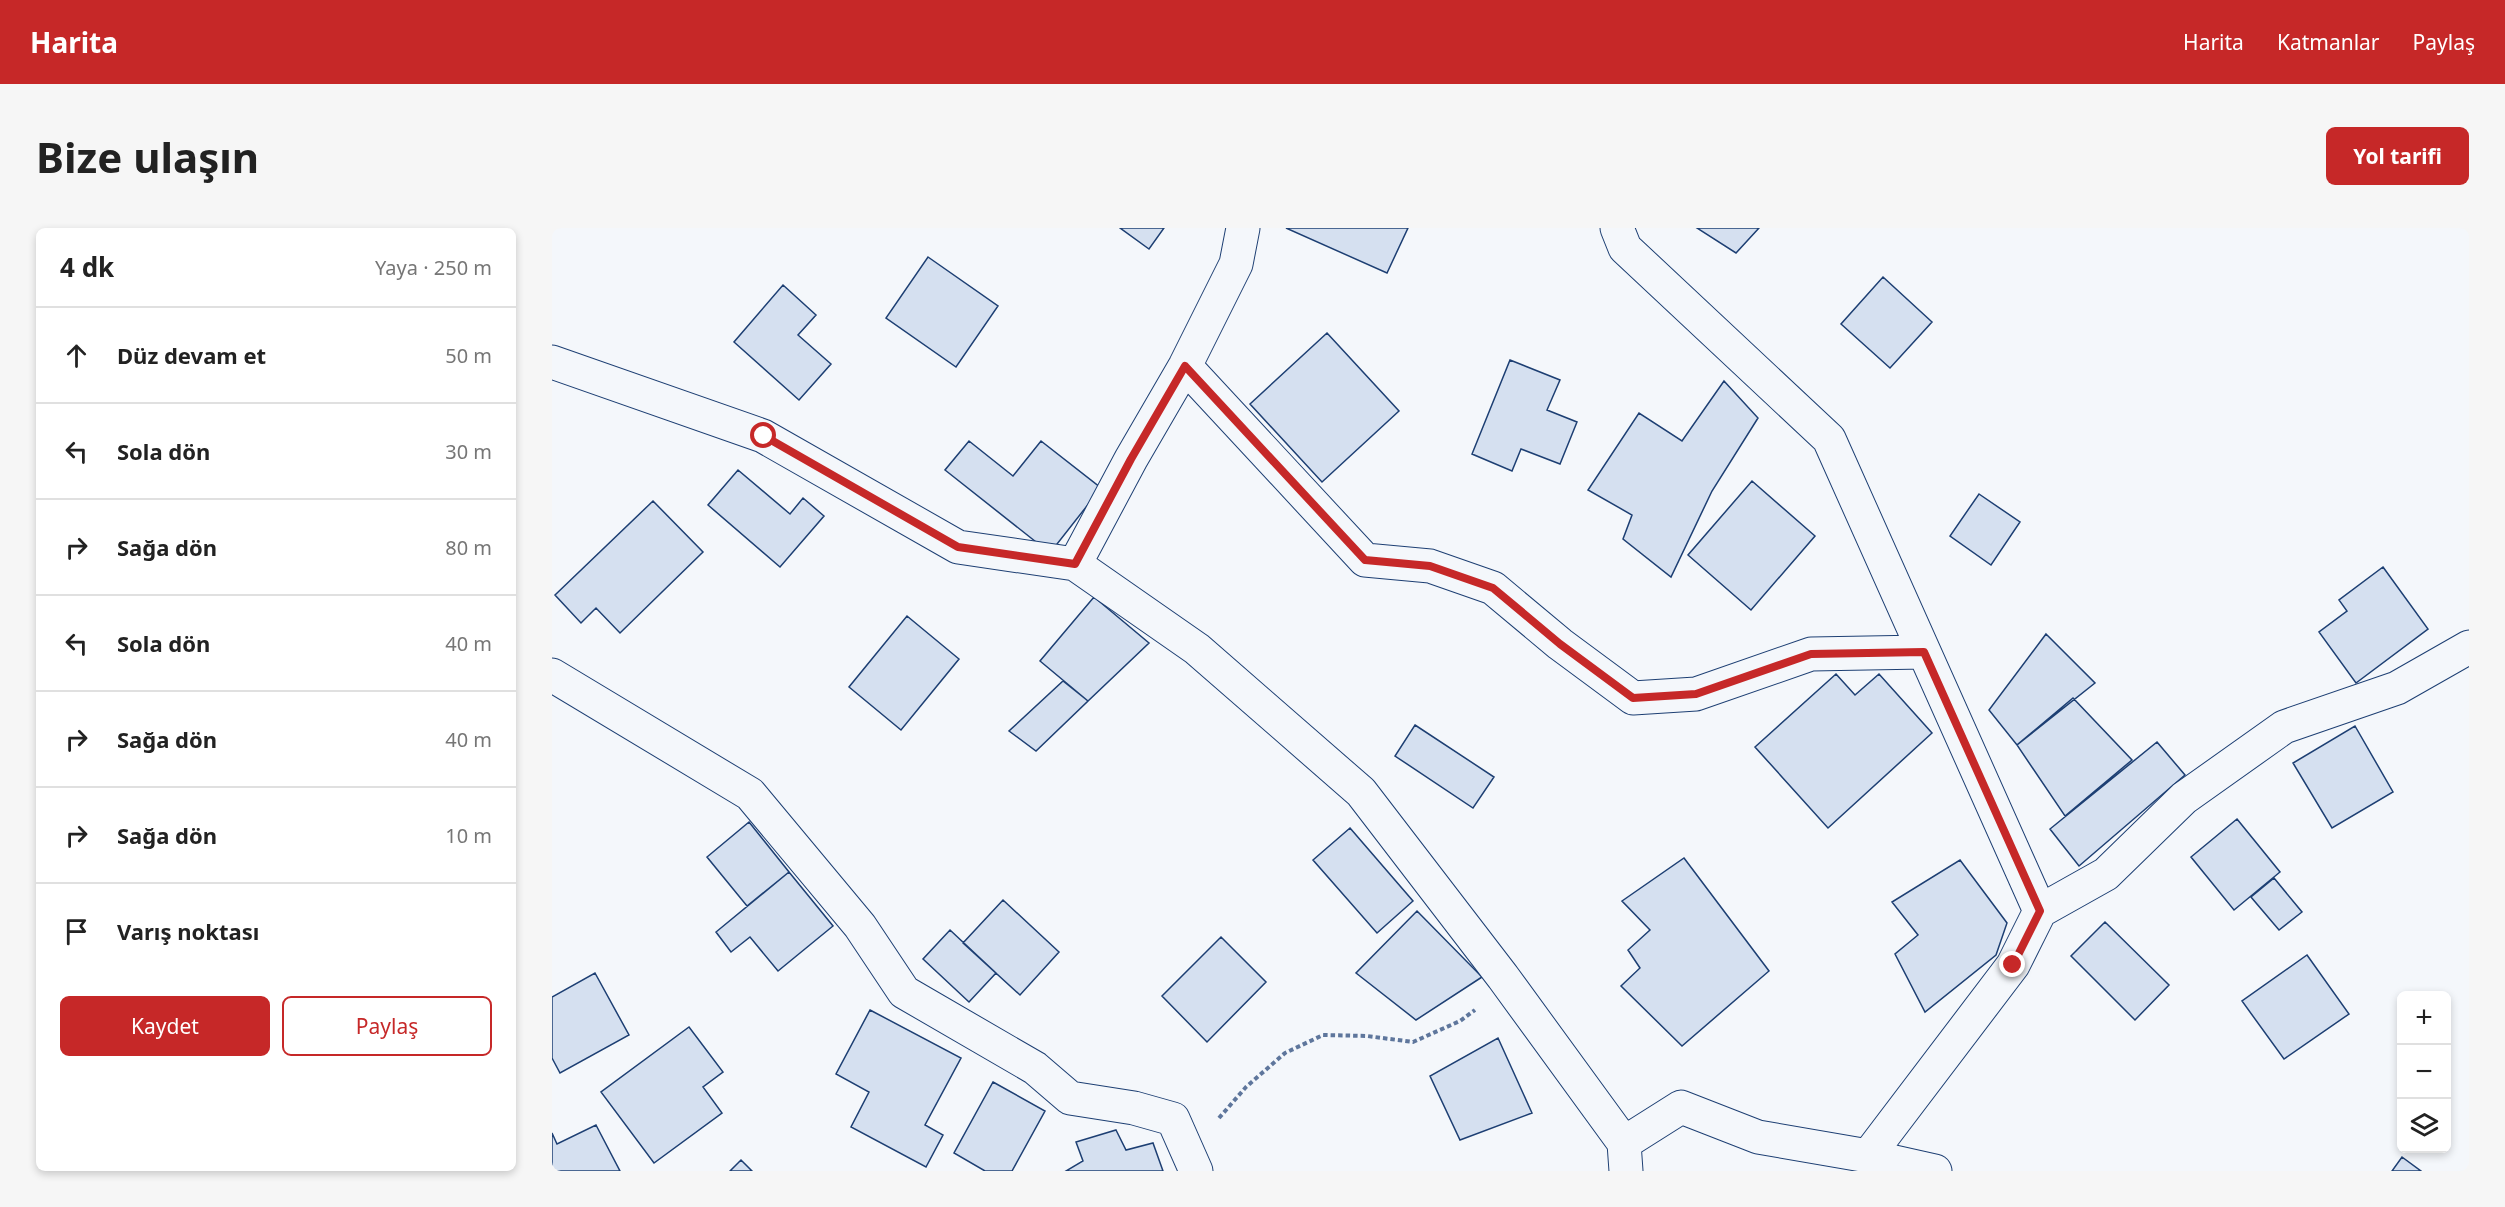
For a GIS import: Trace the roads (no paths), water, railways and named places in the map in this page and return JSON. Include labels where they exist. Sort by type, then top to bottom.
[{"type":"street","points":[[1075,564],[1131,459],[1185,366],[1236,264],[1243,228]]},
{"type":"street","points":[[1617,228],[1625,248],[1829,439],[2040,911]]},
{"type":"street","points":[[552,362],[764,436],[958,547],[1075,564],[1197,649],[1361,792],[1509,984],[1625,1157],[1681,1107],[1758,1137],[1805,1147],[1868,1156],[1935,1171]]},
{"type":"street","points":[[1185,366],[1365,560],[1430,566],[1493,588],[1560,644],[1633,698],[1696,694],[1811,654],[1924,652]]},
{"type":"street","points":[[1868,1156],[2013,965],[2040,911],[2106,874],[2184,798],[2284,727],[2397,688],[2469,647]]},
{"type":"street","points":[[552,675],[750,794],[860,926],[904,992],[1035,1068],[1070,1098],[1134,1108],[1173,1119],[1193,1162]]},
{"type":"street","points":[[1805,1147],[1826,1171]]}]
